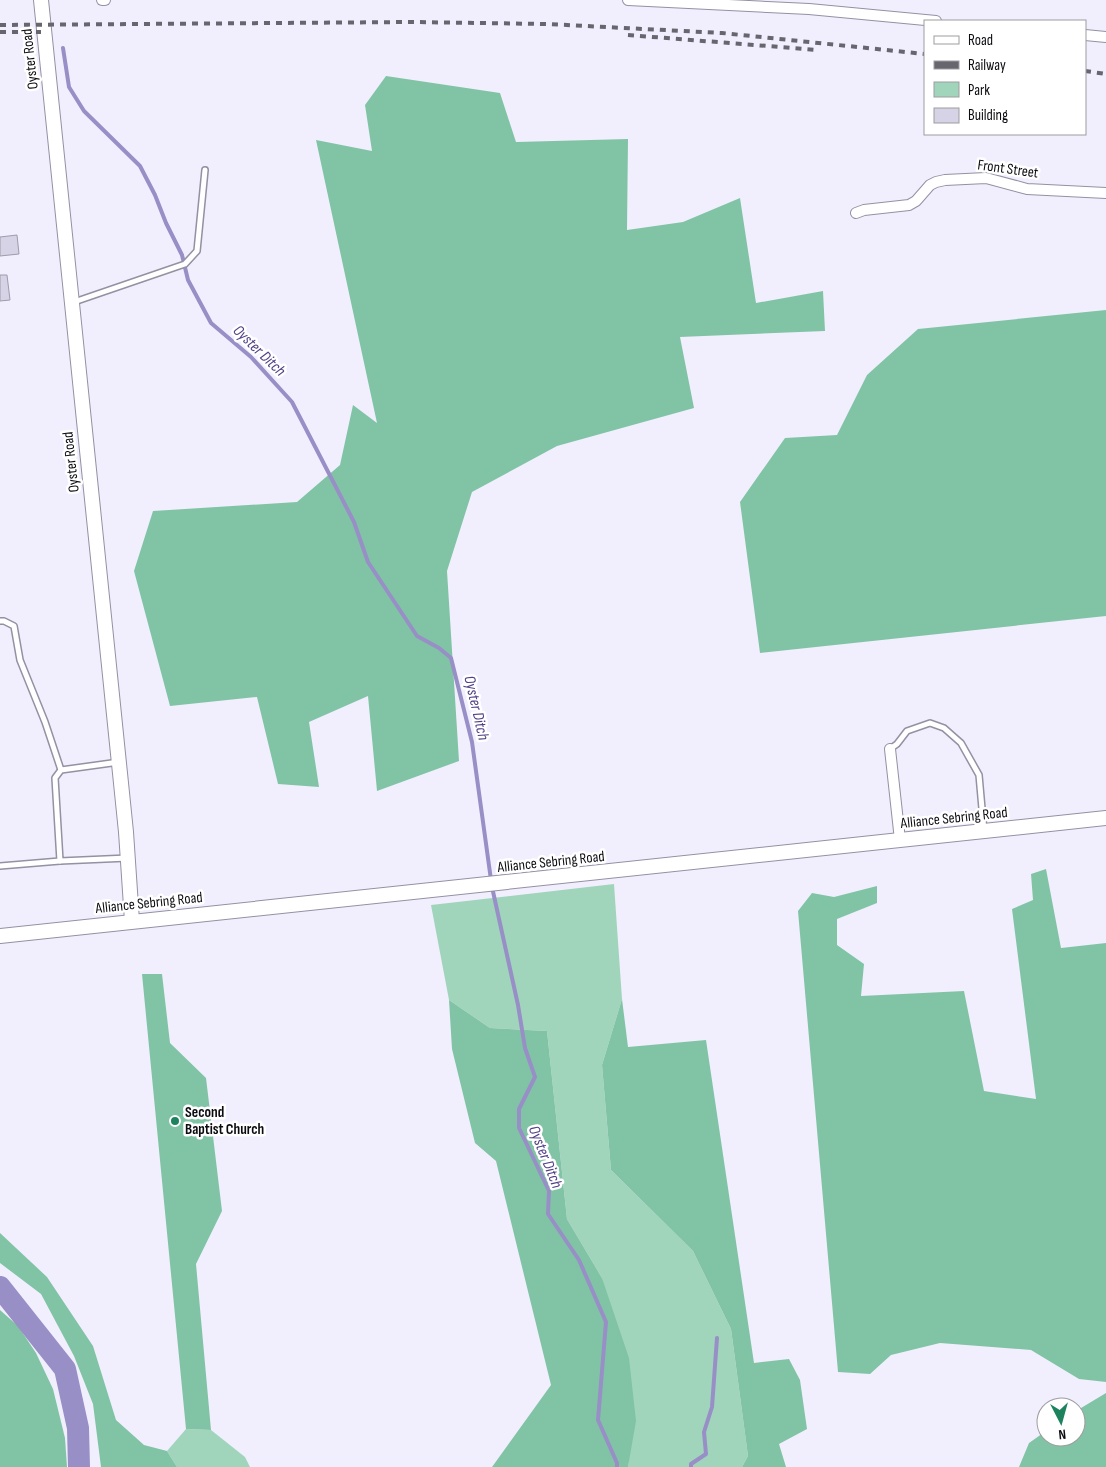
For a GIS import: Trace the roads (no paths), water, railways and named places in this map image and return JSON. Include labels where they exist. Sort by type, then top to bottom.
[{"type":"street","name":"Oyster Road","points":[[41,0],[119,762],[132,921]]},
{"type":"street","points":[[628,0],[808,4],[928,20]]},
{"type":"street","points":[[1086,35],[1106,37]]},
{"type":"street","name":"Front Street","points":[[856,213],[864,210],[909,205],[936,182],[944,180],[986,178],[1027,189],[1106,193]]},
{"type":"street","points":[[890,750],[900,840]]},
{"type":"street","name":"Alliance Sebring Road","points":[[0,936],[484,886],[1106,818]]},
{"type":"lane","points":[[71,303],[186,264],[197,252],[205,170]]},
{"type":"lane","points":[[0,621],[14,626],[20,660],[45,722],[61,770]]},
{"type":"lane","points":[[890,750],[907,731],[930,723],[944,728],[961,743],[979,776],[984,832]]},
{"type":"lane","points":[[60,860],[55,778],[61,770],[119,762]]},
{"type":"lane","points":[[0,866],[60,860],[128,858]]},
{"type":"waterway","name":"Oyster Ditch","points":[[63,48],[69,87],[84,111],[140,166],[182,255],[188,280],[211,323],[251,357],[292,402],[354,522],[368,562],[417,636],[439,648],[451,658],[472,742],[491,880]]},
{"type":"waterway","name":"Oyster Ditch","points":[[492,887],[518,1005],[525,1048],[535,1077],[519,1109],[519,1128],[549,1191],[548,1214],[579,1260],[606,1322],[598,1420],[617,1467]]},
{"type":"waterway","points":[[0,1287],[65,1369],[78,1428],[79,1467]]},
{"type":"waterway","points":[[691,1467],[691,1464],[706,1454],[704,1432],[712,1407],[717,1338]]},
{"type":"railway","points":[[0,25],[412,22],[547,24],[722,33],[924,54]]},
{"type":"railway","points":[[0,32],[41,32]]},
{"type":"railway","points":[[628,35],[818,50]]},
{"type":"railway","points":[[1086,71],[1106,74]]},
{"type":"place","name":"Second Baptist Church","points":[[175,1121]]}]
